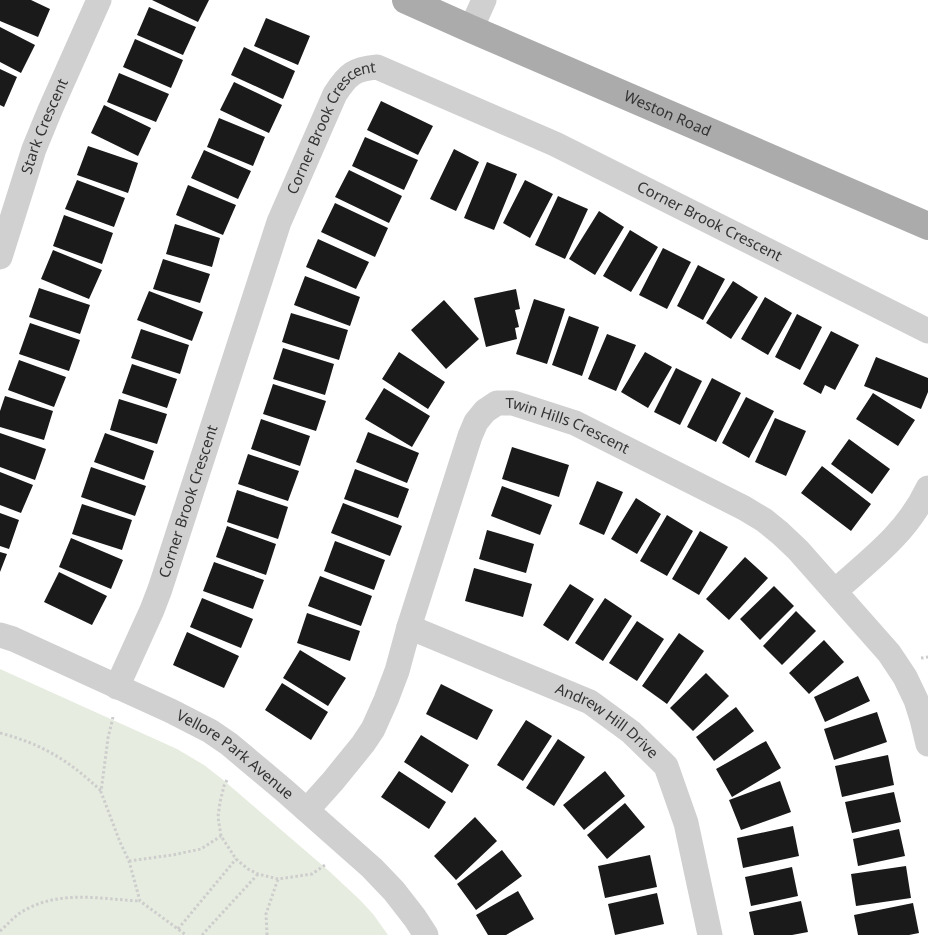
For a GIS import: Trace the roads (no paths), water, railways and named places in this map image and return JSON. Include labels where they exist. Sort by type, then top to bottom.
[{"type":"main road","name":"Weston Road","points":[[406,0],[928,226]]},
{"type":"street","name":"Stark Crescent","points":[[0,257],[34,149],[99,0]]},
{"type":"street","points":[[472,29],[484,0]]},
{"type":"street","name":"Corner Brook Crescent","points":[[117,687],[160,590],[279,222],[335,94],[343,82],[352,74],[364,68],[377,67],[555,144],[928,331]]},
{"type":"street","name":"Twin Hills Crescent","points":[[308,810],[346,766],[373,729],[396,671],[470,436],[476,422],[485,411],[497,403],[513,403],[575,423],[744,508],[764,520],[798,550],[889,653],[905,677],[916,700],[928,744]]},
{"type":"street","points":[[835,591],[889,544],[917,509],[928,488]]},
{"type":"street","name":"Andrew Hill Drive","points":[[409,627],[590,702],[631,732],[666,766],[686,823],[710,935]]},
{"type":"street","name":"Vellore Park Avenue","points":[[0,635],[13,639],[171,712],[210,732],[242,754],[372,868],[394,890],[426,935]]}]
